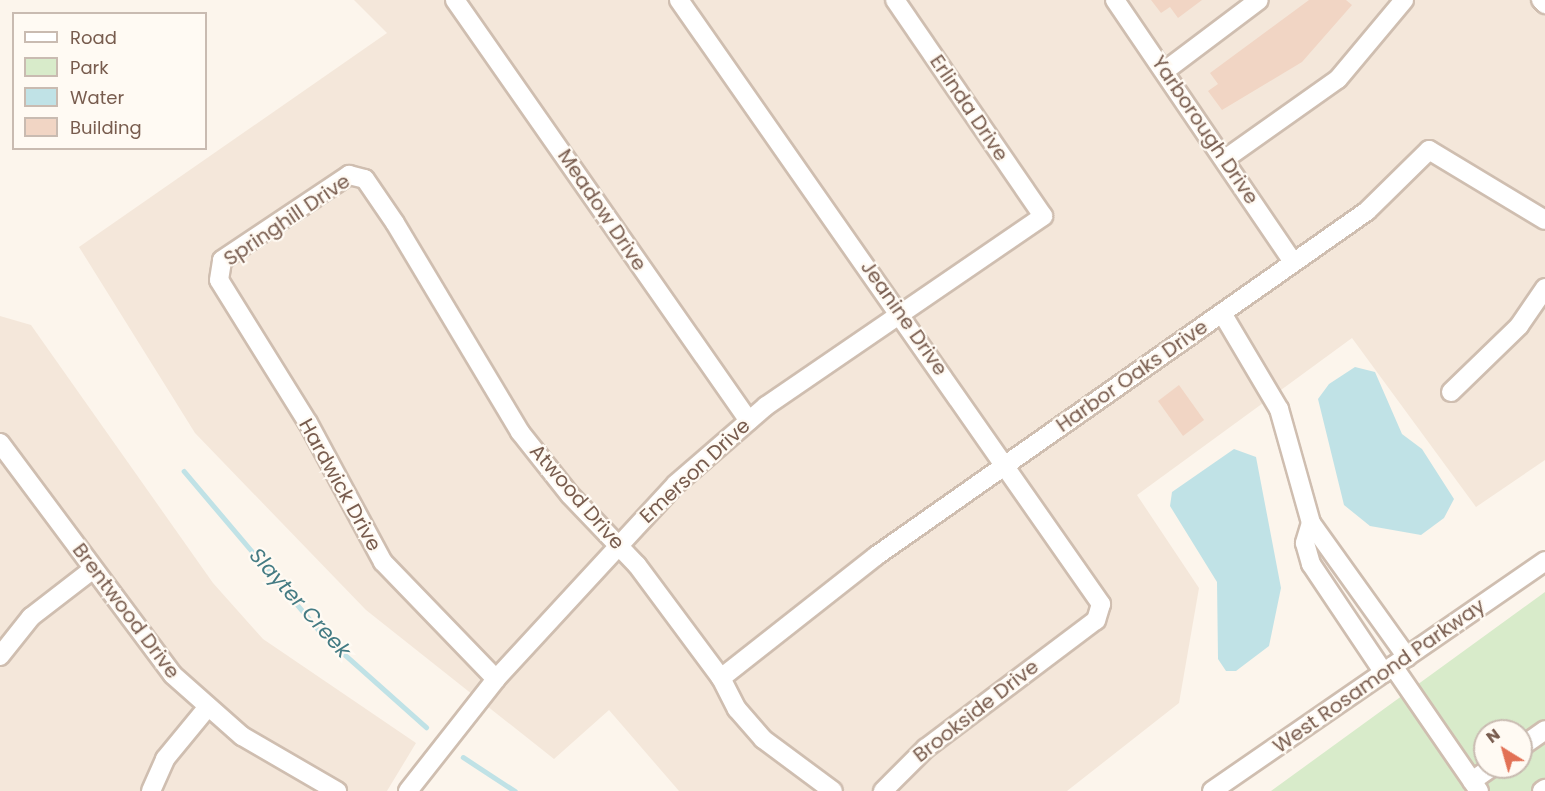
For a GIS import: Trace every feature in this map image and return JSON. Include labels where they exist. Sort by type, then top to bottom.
[{"type":"street","name":"Meadow Drive","points":[[455,0],[749,421]]},
{"type":"street","name":"Jeanine Drive","points":[[679,0],[1007,463],[1101,604],[1096,620],[1075,636]]},
{"type":"street","name":"Yarborough Drive","points":[[1115,0],[1166,70],[1293,262]]},
{"type":"street","points":[[1166,70],[1259,0]]},
{"type":"street","points":[[1225,159],[1338,79],[1404,0]]},
{"type":"street","points":[[1541,0],[1545,4]]},
{"type":"street","name":"Erlinda Drive","points":[[900,2],[1043,216]]},
{"type":"street","name":"Harbor Oaks Drive","points":[[721,678],[876,556],[1367,212],[1429,150],[1545,220]]},
{"type":"street","name":"Springhill Drive","points":[[218,268],[278,222],[356,174]]},
{"type":"street","name":"Atwood Drive","points":[[356,174],[435,283],[520,432],[618,545],[721,678],[737,709],[763,739],[834,791]]},
{"type":"street","name":"Emerson Drive","points":[[408,791],[496,679],[676,484],[749,421],[1043,216]]},
{"type":"street","name":"Hardwick Drive","points":[[218,268],[224,290],[308,423],[383,562],[430,617],[496,679]]},
{"type":"street","points":[[1451,392],[1512,334],[1545,288]]},
{"type":"street","points":[[1222,313],[1279,409],[1311,523],[1395,665],[1476,786]]},
{"type":"street","name":"Brentwood Drive","points":[[0,443],[141,638],[207,708],[261,749],[337,791]]},
{"type":"street","points":[[1311,523],[1305,543],[1311,564],[1395,665]]},
{"type":"street","name":"West Rosamond Parkway","points":[[1212,791],[1545,561]]},
{"type":"street","points":[[0,656],[31,618],[93,569]]},
{"type":"street","name":"Brookside Drive","points":[[883,791],[926,747],[1075,636]]},
{"type":"street","points":[[151,791],[170,751],[207,708]]},
{"type":"shaded area","points":[[354,0],[1545,0],[1545,460],[1476,507],[1352,338],[1137,495],[1199,588],[1179,703],[1067,791],[679,791],[609,710],[554,759],[366,610],[195,433],[79,247],[387,33]]},
{"type":"shaded area","points":[[0,316],[31,325],[213,583],[263,639],[416,743],[387,791],[0,791]]},
{"type":"green space","points":[[1545,592],[1545,791],[1271,791]]},
{"type":"water","points":[[1355,367],[1375,372],[1402,434],[1422,449],[1454,499],[1444,518],[1421,535],[1370,526],[1344,505],[1318,399],[1329,384]]},
{"type":"water","points":[[1234,449],[1256,457],[1281,588],[1269,646],[1236,671],[1226,671],[1218,659],[1217,582],[1170,506],[1172,492]]},
{"type":"building","points":[[1151,0],[1202,0],[1178,18],[1170,7],[1161,13]]},
{"type":"building","points":[[1309,0],[1346,0],[1352,5],[1302,62],[1222,110],[1208,91],[1218,84],[1210,73]]},
{"type":"building","points":[[1179,385],[1204,420],[1183,436],[1158,401]]},
{"type":"waterway","name":"Slayter Creek","points":[[184,471],[324,636],[426,727]]},
{"type":"waterway","name":"Slayter Creek","points":[[463,757],[515,791]]}]
